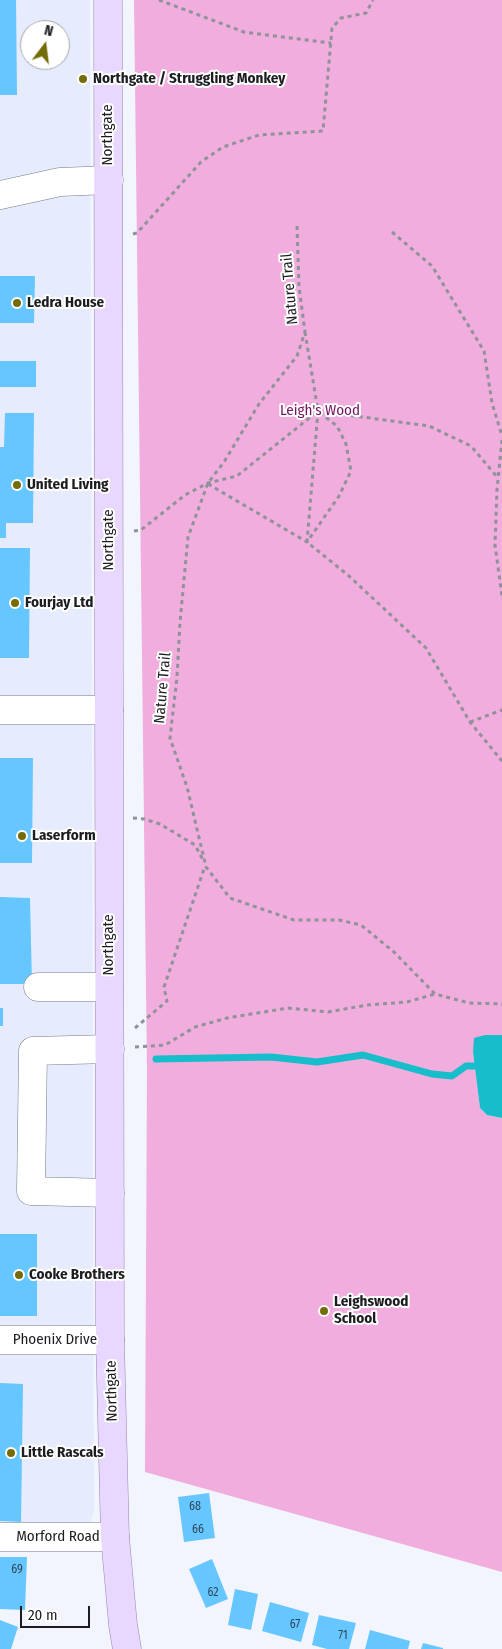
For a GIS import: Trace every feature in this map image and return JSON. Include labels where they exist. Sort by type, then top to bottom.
[{"type":"main road","name":"Northgate","points":[[108,0],[110,1340],[115,1537],[127,1649]]},
{"type":"street","points":[[0,195],[60,182],[109,180]]},
{"type":"street","points":[[0,710],[108,710]]},
{"type":"street","points":[[38,987],[110,988]]},
{"type":"street","points":[[110,1049],[34,1051],[31,1191],[110,1193]]},
{"type":"street","name":"Phoenix Drive","points":[[0,1340],[110,1340]]},
{"type":"street","name":"Morford Road","points":[[0,1536],[115,1537]]},
{"type":"path","points":[[159,0],[244,32],[331,43]]},
{"type":"path","points":[[108,239],[137,233],[201,162],[223,147],[259,135],[323,131],[332,28],[341,18],[366,13],[373,0]]},
{"type":"path","name":"Nature Trail","points":[[297,226],[299,287],[305,332],[297,356],[259,404],[224,462],[208,483],[188,537],[177,677],[170,738],[187,787],[206,867],[230,898],[294,920],[339,920],[361,925],[394,952],[435,994]]},
{"type":"path","points":[[392,232],[432,266],[484,351],[492,403],[502,438],[495,545],[502,596]]},
{"type":"path","points":[[305,332],[318,411],[307,542]]},
{"type":"path","points":[[307,542],[340,496],[351,471],[346,444],[337,426],[318,411]]},
{"type":"path","points":[[108,534],[141,530],[185,496],[208,483],[237,476],[318,411],[429,426],[471,446],[498,478]]},
{"type":"path","points":[[208,483],[307,542],[349,576],[426,648],[470,722],[502,761]]},
{"type":"path","points":[[470,722],[502,710]]},
{"type":"path","points":[[109,816],[144,819],[160,824],[195,845],[206,867],[164,987],[167,1000],[110,1049]]},
{"type":"path","points":[[110,1049],[165,1045],[195,1026],[227,1018],[288,1008],[328,1012],[367,1005],[408,1002],[435,994],[470,1003],[502,1004]]},
{"type":"shaded area","points":[[0,0],[90,0],[94,1511],[83,1549],[0,1550]]},
{"type":"green space","name":"Leigh's Wood","points":[[134,0],[502,0],[502,1035],[485,1035],[473,1052],[480,1108],[487,1115],[502,1118],[502,1572],[145,1472],[147,1070]]},
{"type":"water","points":[[485,1035],[502,1035],[502,1118],[487,1115],[480,1108],[473,1052],[474,1038]]},
{"type":"building","points":[[0,0],[16,0],[17,95],[0,95]]},
{"type":"building","name":"Ledra House","points":[[0,276],[35,276],[34,323],[0,323]]},
{"type":"building","points":[[0,361],[36,361],[36,387],[0,387]]},
{"type":"building","name":"United Living","points":[[5,413],[34,413],[33,523],[6,523],[6,538],[0,538],[0,447],[4,447]]},
{"type":"building","name":"Fourjay Ltd","points":[[0,548],[30,548],[29,658],[0,658]]},
{"type":"building","name":"Laserform","points":[[0,758],[33,758],[32,863],[0,863]]},
{"type":"building","points":[[0,897],[30,898],[32,984],[0,984]]},
{"type":"building","points":[[0,1008],[3,1008],[3,1026],[0,1026]]},
{"type":"building","name":"Cooke Brothers","points":[[0,1234],[37,1234],[37,1316],[0,1316]]},
{"type":"building","name":"Little Rascals","points":[[0,1383],[23,1384],[21,1522],[0,1521]]},
{"type":"building","points":[[209,1493],[215,1538],[184,1542],[178,1497]]},
{"type":"building","points":[[0,1557],[27,1557],[25,1610],[0,1609]]},
{"type":"building","points":[[212,1559],[228,1599],[206,1608],[189,1569]]},
{"type":"building","points":[[235,1589],[258,1594],[251,1630],[228,1625]]},
{"type":"building","points":[[270,1602],[309,1613],[301,1642],[262,1631]]},
{"type":"building","points":[[319,1615],[356,1623],[349,1649],[327,1649],[312,1645]]},
{"type":"building","points":[[0,1620],[18,1627],[11,1649],[0,1649]]},
{"type":"building","points":[[370,1630],[410,1641],[408,1649],[365,1649]]},
{"type":"building","points":[[423,1643],[443,1648],[443,1649],[421,1649]]},
{"type":"waterway","points":[[156,1059],[271,1057],[317,1062],[363,1055],[432,1074],[452,1076],[466,1066],[475,1066]]},
{"type":"place","name":"Northgate / Struggling Monkey","points":[[83,79]]},
{"type":"place","name":"Ledra House","points":[[17,303]]},
{"type":"place","name":"United Living","points":[[17,485]]},
{"type":"place","name":"Fourjay Ltd","points":[[15,603]]},
{"type":"place","name":"Laserform","points":[[22,836]]},
{"type":"place","name":"Cooke Brothers","points":[[19,1275]]},
{"type":"place","name":"Leighswood School","points":[[324,1311]]},
{"type":"place","name":"Little Rascals","points":[[11,1453]]}]
